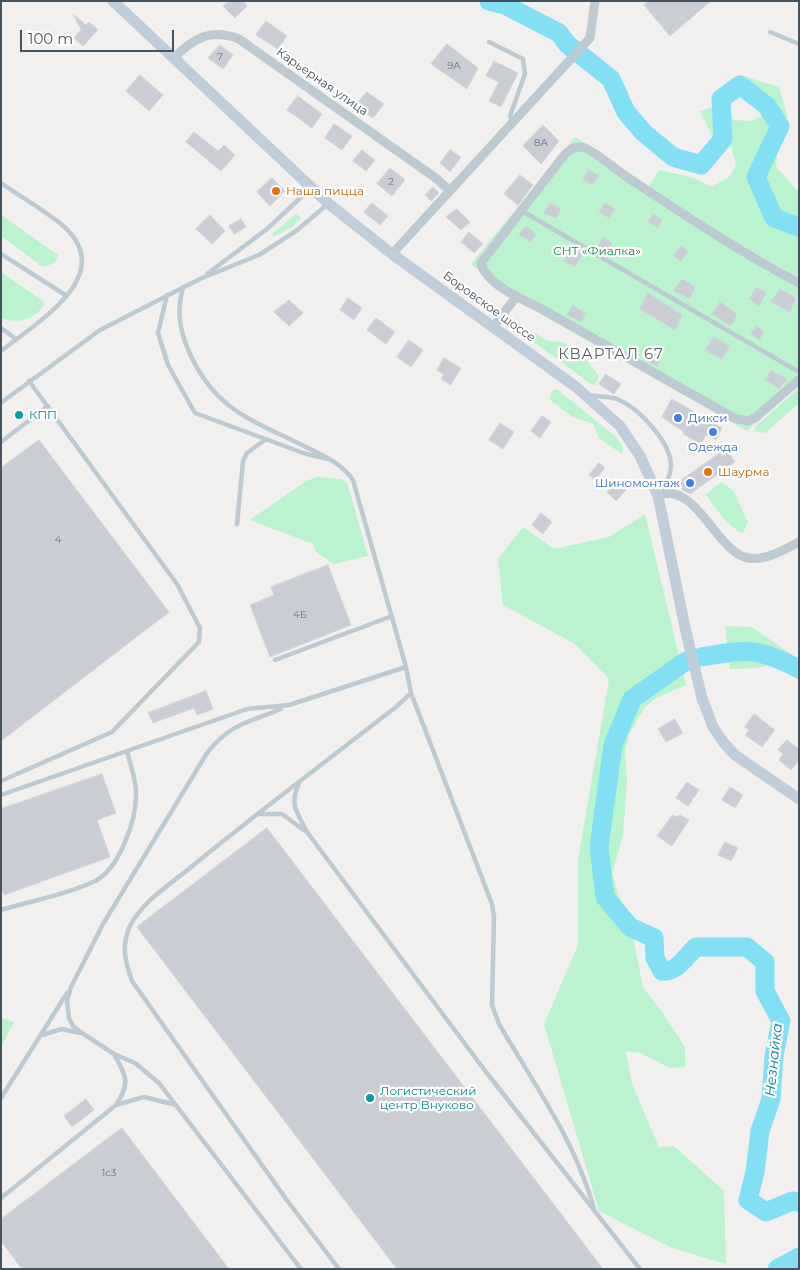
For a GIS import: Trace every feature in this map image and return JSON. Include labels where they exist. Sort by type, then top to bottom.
[{"type":"main road","name":"Боровское шоссе","points":[[113,1],[329,204],[392,254],[586,395],[625,433],[640,456],[658,496],[686,632],[699,687],[709,718],[724,743],[745,762],[799,798]]},
{"type":"street","points":[[392,254],[590,38],[594,1]]},
{"type":"street","name":"Карьерная улица","points":[[173,59],[191,42],[208,34],[224,34],[239,39],[437,179],[450,191]]},
{"type":"street","points":[[799,283],[765,266],[626,178],[595,154],[581,147],[570,148],[481,263],[482,269],[491,279],[516,297],[540,308],[559,321],[742,421],[755,418],[799,380]]},
{"type":"street","points":[[493,327],[516,297]]},
{"type":"street","points":[[658,496],[669,494],[688,502],[701,513],[723,542],[740,555],[749,558],[768,556],[799,542]]},
{"type":"lane","points":[[770,32],[799,44]]},
{"type":"lane","points":[[489,42],[523,59],[525,74],[510,116],[514,122]]},
{"type":"lane","points":[[1,183],[62,225],[73,237],[80,250],[82,263],[77,284],[67,296],[1,351]]},
{"type":"lane","points":[[202,278],[267,229],[311,188]]},
{"type":"lane","points":[[2,402],[100,330],[202,278],[249,261],[301,227],[329,204]]},
{"type":"lane","points":[[521,210],[799,372]]},
{"type":"lane","points":[[1,254],[67,296]]},
{"type":"lane","points":[[183,287],[179,319],[187,346],[198,372],[213,393],[234,411],[335,461],[353,480],[406,667],[410,693],[492,904],[494,917],[492,1005],[499,1024],[573,1150],[586,1180],[595,1213]]},
{"type":"lane","points":[[167,295],[158,333],[168,366],[195,413],[306,454],[335,461]]},
{"type":"lane","points":[[1,328],[16,340]]},
{"type":"lane","points":[[1,781],[112,732],[199,642],[201,634],[200,628],[181,590],[29,381]]},
{"type":"lane","points":[[586,395],[612,398],[624,402],[660,437],[671,465],[666,484],[658,496]]},
{"type":"lane","points":[[1,442],[48,406]]},
{"type":"lane","points":[[237,524],[243,461],[247,453],[266,439]]},
{"type":"lane","points":[[275,660],[392,616]]},
{"type":"lane","points":[[1,1098],[70,987],[103,924],[206,753],[218,739],[238,724],[289,705],[406,667]]},
{"type":"lane","points":[[339,1269],[286,1199],[137,989],[124,959],[124,940],[130,925],[146,904],[254,815],[300,782],[396,707],[410,693]]},
{"type":"lane","points":[[1,795],[247,710],[289,705]]},
{"type":"lane","points":[[1,910],[95,882],[109,870],[124,845],[136,804],[136,790],[127,751]]},
{"type":"lane","points":[[300,782],[294,796],[293,806],[307,832],[483,1068],[640,1269]]},
{"type":"lane","points":[[254,815],[265,813],[282,814],[307,832]]},
{"type":"lane","points":[[70,987],[67,1010],[73,1026],[114,1054],[150,1073],[301,1269]]},
{"type":"lane","points":[[41,1035],[62,1030],[82,1033]]},
{"type":"lane","points":[[1,1198],[116,1105],[123,1094],[127,1082],[114,1054]]},
{"type":"lane","points":[[116,1105],[144,1097],[177,1106]]},
{"type":"green space","name":"СНТ «Фиалка»","points":[[740,75],[779,87],[787,115],[778,142],[776,167],[799,192],[799,278],[729,238],[799,284],[799,379],[747,431],[521,303],[471,264],[575,137],[649,186],[659,170],[691,177],[712,187],[730,176],[736,166],[731,145],[713,138],[700,111],[718,105],[734,120],[751,121],[762,116],[753,88]]},
{"type":"green space","points":[[296,214],[301,218],[292,227],[273,237],[272,234]]},
{"type":"green space","points":[[1,215],[58,255],[55,262],[45,267],[40,265],[1,236]]},
{"type":"green space","points":[[1,272],[43,301],[44,305],[40,310],[25,319],[13,321],[1,318]]},
{"type":"green space","points":[[512,320],[548,341],[562,342],[580,352],[599,376],[595,385],[524,335],[511,323]]},
{"type":"green space","points":[[799,388],[799,403],[765,433],[754,431],[756,426]]},
{"type":"green space","points":[[557,389],[616,437],[623,447],[622,454],[599,438],[593,424],[573,417],[551,401],[549,398],[552,391]]},
{"type":"green space","points":[[317,477],[341,479],[347,482],[368,556],[333,564],[315,551],[313,544],[250,520],[306,481]]},
{"type":"green space","points":[[721,482],[733,490],[748,522],[743,533],[728,522],[706,494]]},
{"type":"green space","points":[[645,514],[686,685],[656,698],[645,707],[629,735],[625,751],[627,782],[623,835],[612,874],[634,942],[643,987],[685,1047],[685,1067],[670,1068],[641,1053],[626,1051],[632,1084],[659,1147],[674,1146],[724,1191],[726,1264],[672,1248],[599,1211],[544,1024],[578,945],[578,860],[609,679],[575,644],[503,605],[498,559],[523,527],[554,549],[609,537]]},
{"type":"green space","points":[[725,626],[752,627],[798,659],[757,668],[730,669]]},
{"type":"green space","points":[[1,1018],[14,1022],[1,1047]]},
{"type":"building","points":[[230,1],[243,1],[247,6],[235,18],[223,6]]},
{"type":"building","points":[[649,1],[711,1],[670,36],[644,5]]},
{"type":"building","points":[[73,14],[86,25],[89,22],[98,30],[83,46],[74,38],[81,30]]},
{"type":"building","points":[[266,21],[287,36],[278,49],[256,35]]},
{"type":"building","points":[[447,44],[478,68],[467,89],[431,64]]},
{"type":"building","points":[[220,45],[233,55],[223,69],[208,58]]},
{"type":"building","points":[[494,61],[518,73],[501,107],[489,101],[499,82],[486,76]]},
{"type":"building","points":[[140,75],[163,95],[149,111],[126,91]]},
{"type":"building","points":[[367,92],[384,104],[373,118],[355,106]]},
{"type":"building","points":[[298,96],[322,114],[312,128],[287,110]]},
{"type":"building","points":[[334,124],[352,136],[342,150],[325,138]]},
{"type":"building","points":[[543,125],[559,141],[541,164],[523,146]]},
{"type":"building","points":[[194,132],[218,151],[224,145],[235,155],[221,171],[186,142]]},
{"type":"building","points":[[362,150],[375,160],[366,171],[353,161]]},
{"type":"building","points":[[450,150],[461,157],[450,172],[440,163]]},
{"type":"building","points":[[390,168],[405,180],[392,196],[377,184]]},
{"type":"building","points":[[589,170],[599,176],[592,185],[583,179]]},
{"type":"building","points":[[520,175],[533,185],[518,205],[504,194]]},
{"type":"building","points":[[272,178],[285,191],[270,206],[257,192]]},
{"type":"building","points":[[433,187],[439,193],[431,201],[425,195]]},
{"type":"building","points":[[372,203],[388,216],[380,225],[364,212]]},
{"type":"building","points":[[550,203],[561,209],[556,218],[544,213]]},
{"type":"building","points":[[606,203],[615,209],[609,218],[599,212]]},
{"type":"building","points":[[457,209],[470,222],[461,230],[446,217]]},
{"type":"building","points":[[653,214],[662,220],[658,228],[648,222]]},
{"type":"building","points":[[210,215],[225,231],[212,244],[196,229]]},
{"type":"building","points":[[241,219],[246,227],[234,234],[229,226]]},
{"type":"building","points":[[526,226],[536,234],[531,242],[519,235]]},
{"type":"building","points":[[469,232],[483,244],[474,253],[461,242]]},
{"type":"building","points":[[603,237],[612,243],[606,254],[598,247]]},
{"type":"building","points":[[681,246],[688,251],[681,261],[674,256]]},
{"type":"building","points":[[572,248],[583,254],[575,267],[564,261]]},
{"type":"building","points":[[682,279],[695,287],[690,299],[674,291]]},
{"type":"building","points":[[757,287],[766,293],[759,306],[749,299]]},
{"type":"building","points":[[780,289],[796,298],[790,312],[771,302]]},
{"type":"building","points":[[648,293],[682,315],[675,330],[640,309]]},
{"type":"building","points":[[348,298],[362,308],[354,320],[340,310]]},
{"type":"building","points":[[289,300],[303,313],[289,326],[274,312]]},
{"type":"building","points":[[720,302],[737,314],[731,326],[712,314]]},
{"type":"building","points":[[573,305],[586,314],[581,322],[567,315]]},
{"type":"building","points":[[376,318],[395,332],[386,344],[367,330]]},
{"type":"building","points":[[757,326],[764,332],[759,340],[751,334]]},
{"type":"building","points":[[714,337],[730,346],[722,359],[705,350]]},
{"type":"building","points":[[409,340],[423,350],[411,367],[397,357]]},
{"type":"building","points":[[649,349],[661,355],[657,367],[643,358]]},
{"type":"building","points":[[444,358],[461,368],[451,385],[441,379],[444,375],[437,370]]},
{"type":"building","points":[[771,370],[787,379],[779,389],[766,380]]},
{"type":"building","points":[[606,374],[621,384],[614,394],[599,384]]},
{"type":"building","points":[[672,399],[722,428],[716,440],[706,435],[701,444],[683,434],[684,432],[662,417]]},
{"type":"building","points":[[542,416],[551,422],[540,438],[531,431]]},
{"type":"building","points":[[500,423],[514,432],[503,449],[489,440]]},
{"type":"building","points":[[39,440],[169,612],[1,741],[1,468]]},
{"type":"building","points":[[726,449],[735,462],[690,494],[681,489],[677,483]]},
{"type":"building","points":[[599,463],[605,468],[595,480],[589,475]]},
{"type":"building","points":[[617,481],[626,490],[616,501],[607,492]]},
{"type":"building","points":[[541,513],[552,522],[543,534],[532,525]]},
{"type":"building","points":[[328,565],[351,625],[270,657],[250,605],[274,595],[271,587]]},
{"type":"building","points":[[206,691],[213,709],[197,715],[194,708],[153,723],[148,713]]},
{"type":"building","points":[[754,714],[775,730],[762,747],[745,735],[749,730],[745,727]]},
{"type":"building","points":[[675,719],[683,733],[666,742],[658,729]]},
{"type":"building","points":[[787,740],[799,749],[799,761],[791,770],[779,760],[783,754],[778,750]]},
{"type":"building","points":[[102,774],[116,813],[97,820],[110,857],[4,895],[1,886],[1,809]]},
{"type":"building","points":[[687,782],[699,790],[688,806],[676,798]]},
{"type":"building","points":[[730,787],[743,795],[735,808],[722,800]]},
{"type":"building","points":[[673,815],[677,817],[680,815],[689,820],[672,846],[657,836]]},
{"type":"building","name":"Логистический центр Внуково","points":[[267,828],[603,1269],[397,1269],[137,927]]},
{"type":"building","points":[[725,842],[738,848],[731,861],[718,855]]},
{"type":"building","points":[[86,1099],[94,1110],[72,1127],[64,1116]]},
{"type":"building","points":[[122,1128],[229,1269],[22,1269],[1,1241],[1,1219]]},
{"type":"waterway","name":"Незнайка","points":[[489,1],[505,5],[559,33],[567,44],[611,79],[626,112],[643,132],[673,157],[701,165],[723,139],[721,99],[740,85],[767,106],[780,126],[756,177],[774,218],[799,227]]},
{"type":"waterway","name":"Незнайка","points":[[701,657],[741,651],[761,653],[799,669]]},
{"type":"waterway","name":"Незнайка","points":[[686,661],[632,699],[613,745],[599,847],[605,897],[630,927],[654,938],[655,958],[662,971],[676,967],[696,947],[747,947],[765,962],[765,991],[781,1021],[774,1056],[771,1099],[760,1131],[755,1172],[748,1200],[766,1212],[792,1201],[799,1202]]},
{"type":"waterway","name":"Незнайка","points":[[777,1269],[799,1257]]},
{"type":"place","name":"Наша пицца","points":[[276,191]]},
{"type":"place","name":"КПП","points":[[19,415]]},
{"type":"place","name":"Дикси","points":[[678,418]]},
{"type":"place","name":"Одежда","points":[[713,432]]},
{"type":"place","name":"Шаурма","points":[[708,472]]},
{"type":"place","name":"Шиномонтаж","points":[[690,483]]},
{"type":"place","name":"Логистический центр Внуково","points":[[370,1098]]},
{"type":"district","name":"КВАРТАЛ 67","points":[[611,355]]}]
